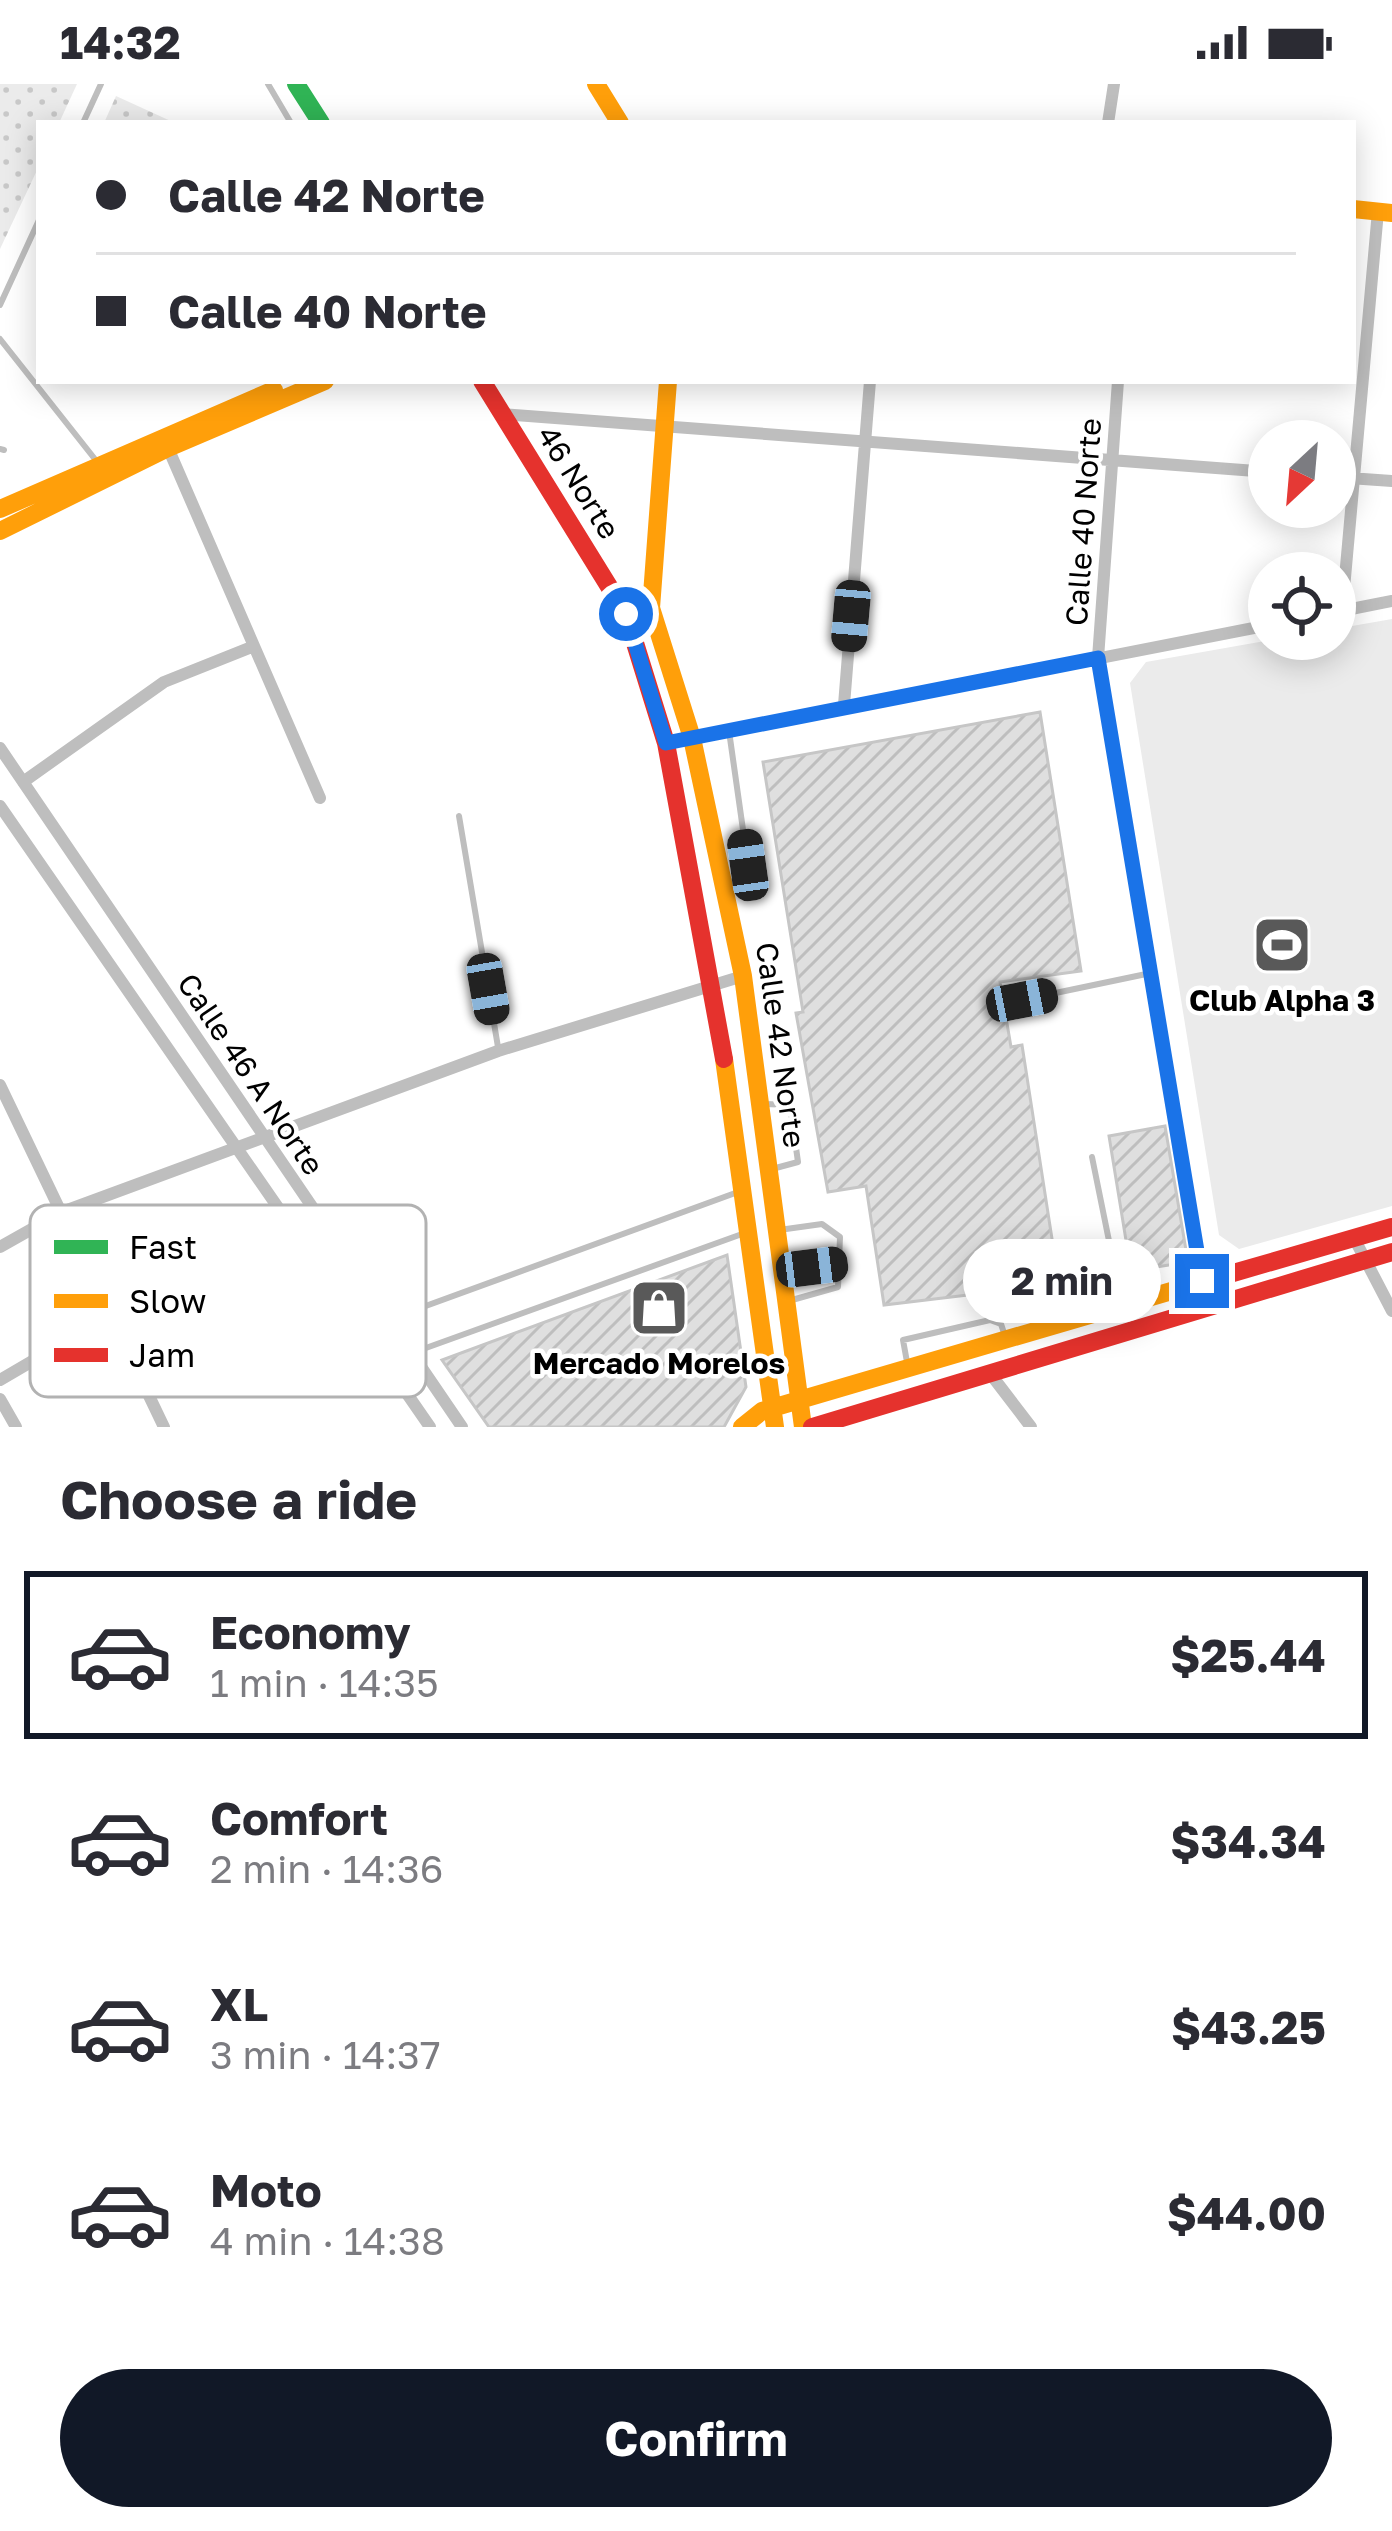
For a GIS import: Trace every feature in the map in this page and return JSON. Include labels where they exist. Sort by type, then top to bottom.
[{"type":"main road","points":[[296,84],[319,120]]},
{"type":"main road","points":[[596,84],[618,120]]},
{"type":"main road","points":[[0,532],[165,442],[289,384]]},
{"type":"main road","points":[[0,509],[98,463],[317,384]]},
{"type":"main road","name":"46 Norte","points":[[484,384],[626,614]]},
{"type":"main road","points":[[626,614],[651,608],[668,384]]},
{"type":"main road","name":"Calle 42 Norte","points":[[651,608],[692,738],[743,976],[798,1400],[807,1427]]},
{"type":"main road","name":"Calle 42 Norte","points":[[626,614],[666,743],[713,982],[773,1418]]},
{"type":"main road","points":[[742,1427],[773,1418],[798,1400],[1006,1336],[1392,1227]]},
{"type":"main road","points":[[807,1427],[1392,1252]]},
{"type":"street","points":[[1108,120],[1114,84]]},
{"type":"street","points":[[1356,461],[1385,212]]},
{"type":"street","points":[[844,705],[870,384]]},
{"type":"street","name":"Calle 40 Norte","points":[[1118,384],[1098,658],[1207,1306]]},
{"type":"street","points":[[502,414],[1248,470]]},
{"type":"street","points":[[165,442],[320,798]]},
{"type":"street","points":[[1356,478],[1392,481]]},
{"type":"street","points":[[1356,608],[1392,601]]},
{"type":"street","points":[[666,743],[1248,629]]},
{"type":"street","points":[[23,782],[164,682],[254,646]]},
{"type":"street","name":"Calle 46 A Norte","points":[[0,748],[312,1205]]},
{"type":"street","name":"Calle 46 A Norte","points":[[0,806],[278,1205]]},
{"type":"street","points":[[81,1205],[498,1051],[743,976]]},
{"type":"street","points":[[0,1085],[6,1111],[58,1205]]},
{"type":"street","points":[[0,1247],[30,1230]]},
{"type":"street","points":[[1354,1238],[1392,1311]]},
{"type":"street","points":[[0,1380],[30,1362]]},
{"type":"street","points":[[989,1372],[1031,1427]]},
{"type":"street","name":"Calle 46 A Norte","points":[[426,1374],[462,1427]]},
{"type":"street","points":[[150,1397],[164,1427]]},
{"type":"street","name":"Calle 46 A Norte","points":[[409,1397],[430,1427]]},
{"type":"street","points":[[0,1399],[16,1427]]},
{"type":"lane","points":[[84,120],[101,84]]},
{"type":"lane","points":[[268,84],[289,120]]},
{"type":"lane","points":[[0,305],[36,227]]},
{"type":"lane","points":[[0,339],[98,463]]},
{"type":"lane","points":[[724,884],[744,877],[748,865],[729,731]]},
{"type":"lane","points":[[459,816],[498,1051]]},
{"type":"lane","points":[[1022,1000],[1150,973]]},
{"type":"lane","points":[[760,1105],[790,1105],[798,1162],[768,1169]]},
{"type":"lane","points":[[1093,1157],[1122,1303]]},
{"type":"lane","points":[[426,1305],[741,1190]]},
{"type":"lane","points":[[776,1231],[830,1225],[840,1237],[842,1280],[832,1292],[785,1301]]},
{"type":"lane","points":[[426,1348],[747,1232]]},
{"type":"lane","points":[[781,1270],[842,1263]]},
{"type":"shaded area","points":[[0,84],[77,84],[60,120],[36,120],[36,172],[0,249]]},
{"type":"shaded area","points":[[116,96],[168,120],[105,120]]},
{"type":"shaded area","name":"Club Alpha 3","points":[[1392,619],[1392,1206],[1239,1249],[1219,1235],[1130,683],[1146,662],[1248,644],[1248,660],[1356,660],[1356,625]]},
{"type":"building","points":[[1040,712],[1081,971],[1000,982],[1011,1047],[1022,1045],[1059,1284],[884,1305],[866,1186],[828,1192],[796,1013],[803,1012],[763,762]]},
{"type":"building","points":[[1165,1126],[1188,1262],[1131,1271],[1109,1136]]},
{"type":"building","name":"Mercado Morelos","points":[[727,1255],[746,1387],[724,1427],[489,1427],[442,1360]]},
{"type":"traffic: fast","points":[[296,84],[319,120]]},
{"type":"traffic: slow","points":[[596,84],[618,120]]},
{"type":"traffic: slow","points":[[1356,209],[1392,213]]},
{"type":"traffic: slow","points":[[0,531],[168,448],[318,384]]},
{"type":"traffic: slow","points":[[668,384],[651,608],[692,738],[743,976],[803,1427]]},
{"type":"traffic: slow","points":[[0,509],[274,390]]},
{"type":"traffic: slow","points":[[724,1059],[775,1427]]},
{"type":"traffic: slow","points":[[742,1427],[762,1411],[1209,1280]]},
{"type":"traffic: jam","points":[[484,384],[626,614],[666,743],[724,1059]]},
{"type":"traffic: jam","points":[[1209,1280],[1392,1227]]},
{"type":"traffic: jam","points":[[812,1427],[1392,1252]]},
{"type":"place","name":"Club Alpha 3","points":[[1282,945]]},
{"type":"place","name":"Mercado Morelos","points":[[659,1308]]},
{"type":"route","points":[[626,614],[666,743],[1098,658],[1202,1281]]}]
